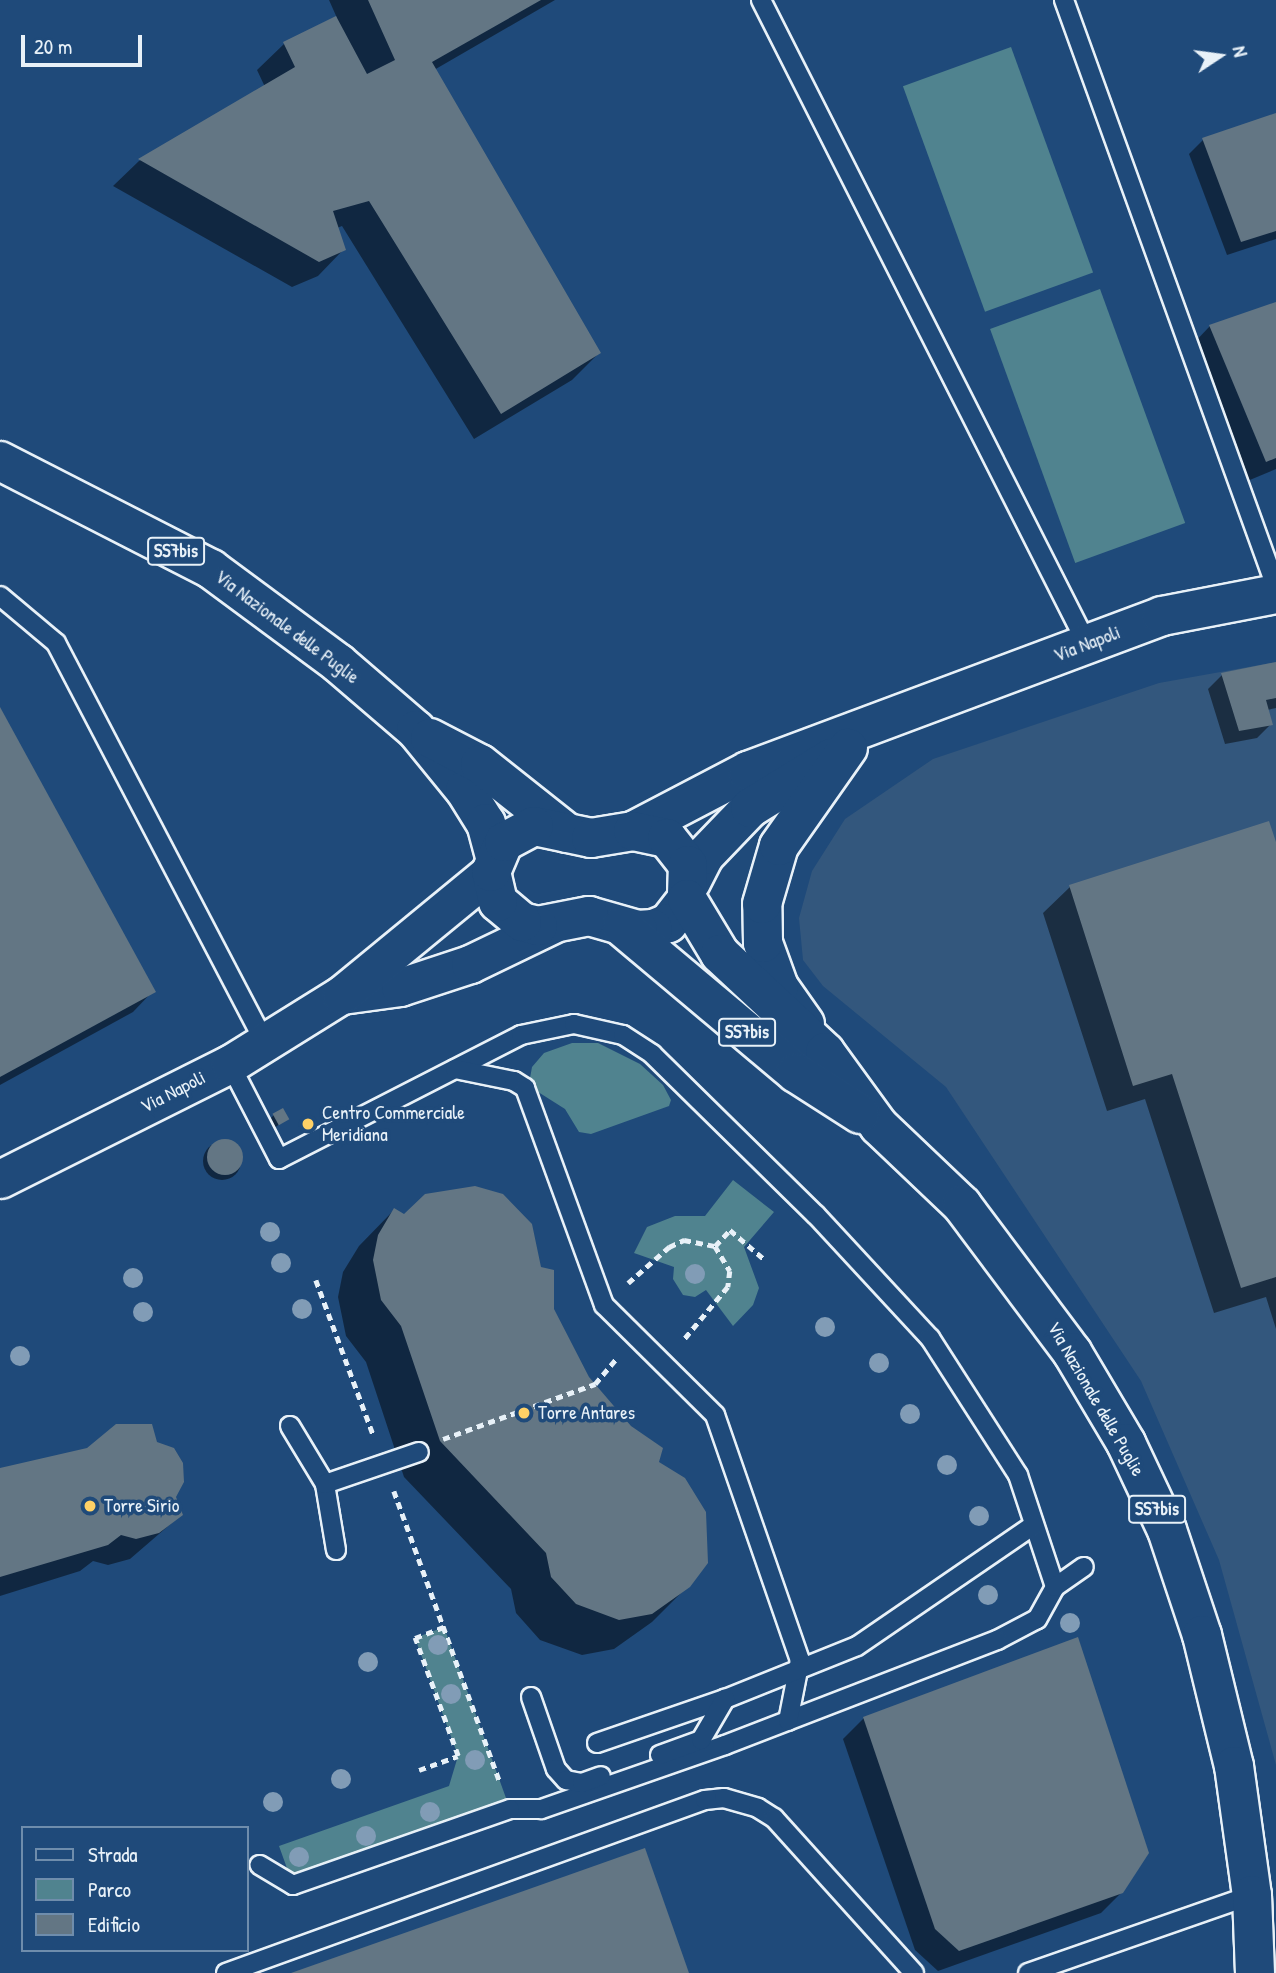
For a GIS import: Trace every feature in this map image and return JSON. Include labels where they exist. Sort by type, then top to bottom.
[{"type":"main road","name":"Via Nazionale delle Puglie","points":[[0,461],[211,569],[338,663],[416,730],[486,823],[498,902],[509,914],[538,926],[553,924]]},
{"type":"main road","name":"Via Napoli","points":[[633,831],[747,771],[1162,616],[1276,594]]},
{"type":"main road","name":"Via Napoli","points":[[622,927],[645,930],[668,923],[689,890],[705,855],[750,808],[903,713]]},
{"type":"main road","name":"Via Nazionale delle Puglie","points":[[416,730],[480,764],[568,833]]},
{"type":"main road","points":[[825,1052],[779,987],[763,943],[762,904],[779,846],[848,748]]},
{"type":"main road","points":[[493,864],[517,831],[534,826],[591,838],[633,831]]},
{"type":"main road","name":"Via Nazionale delle Puglie","points":[[633,831],[651,831],[673,843],[688,865],[689,890],[720,954],[825,1052],[879,1126],[962,1205],[1015,1271],[1072,1352],[1126,1443],[1167,1530],[1202,1635],[1234,1766],[1252,1895],[1255,1973]]},
{"type":"main road","points":[[553,924],[589,916],[609,919],[622,927]]},
{"type":"main road","name":"Via Nazionale delle Puglie","points":[[622,927],[796,1073],[879,1126]]},
{"type":"street","name":"Via Napoli","points":[[0,1179],[230,1064],[341,995],[493,864]]},
{"type":"street","name":"Via Napoli","points":[[341,995],[400,987],[471,964],[553,924]]},
{"type":"lane","points":[[761,0],[1087,644]]},
{"type":"lane","points":[[1064,0],[1276,587]]},
{"type":"lane","points":[[0,596],[56,643],[265,1042]]},
{"type":"lane","points":[[230,1064],[279,1159],[521,1035],[573,1024],[623,1035],[652,1055],[816,1215],[930,1338],[1018,1475],[1055,1587]]},
{"type":"lane","points":[[455,1069],[514,1080],[525,1088],[604,1305],[715,1415],[800,1660],[788,1721]]},
{"type":"lane","points":[[290,1426],[325,1484],[336,1550]]},
{"type":"lane","points":[[325,1484],[419,1452]]},
{"type":"lane","points":[[597,1743],[725,1699],[857,1646],[1034,1525]]},
{"type":"lane","points":[[260,1865],[293,1885],[510,1810],[541,1809],[788,1721],[997,1640],[1037,1619],[1055,1587],[1084,1567]]},
{"type":"lane","points":[[531,1697],[556,1769],[566,1780],[582,1783],[701,1740],[725,1699]]},
{"type":"lane","points":[[226,1973],[705,1800],[724,1798],[758,1808],[774,1818],[914,1973]]},
{"type":"lane","points":[[1028,1973],[1252,1895]]},
{"type":"path","points":[[715,1246],[730,1230],[764,1259]]},
{"type":"path","points":[[604,1305],[669,1247],[684,1241],[715,1246],[730,1271],[728,1286],[664,1363]]},
{"type":"path","points":[[316,1280],[378,1447]]},
{"type":"path","points":[[440,1441],[595,1384]]},
{"type":"path","points":[[392,1486],[510,1810]]},
{"type":"path","points":[[419,1770],[458,1756],[415,1638],[444,1628]]},
{"type":"shaded area","points":[[1276,662],[1276,1765],[1219,1560],[1141,1381],[946,1087],[823,986],[803,960],[799,918],[812,871],[845,819],[933,759],[1159,683]]},
{"type":"green space","points":[[1011,47],[1093,273],[985,312],[903,86]]},
{"type":"green space","points":[[1100,289],[1185,523],[1075,563],[990,329]]},
{"type":"green space","points":[[572,1043],[598,1043],[640,1064],[663,1085],[671,1100],[669,1106],[591,1134],[579,1132],[565,1109],[535,1090],[530,1078],[532,1067],[544,1053]]},
{"type":"green space","points":[[733,1180],[774,1212],[744,1247],[759,1288],[753,1305],[733,1326],[706,1290],[695,1297],[683,1295],[673,1279],[674,1267],[634,1253],[647,1227],[675,1216],[705,1216]]},
{"type":"green space","points":[[444,1627],[510,1809],[293,1885],[279,1846],[449,1786],[458,1756],[415,1638]]},
{"type":"building","points":[[368,0],[541,0],[432,62],[601,353],[501,414],[369,201],[333,211],[346,250],[319,262],[138,159],[295,67],[283,42],[336,16],[367,74],[395,60]]},
{"type":"building","points":[[1276,113],[1276,231],[1241,242],[1202,138]]},
{"type":"building","points":[[1276,302],[1276,458],[1266,462],[1209,325]]},
{"type":"building","points":[[1276,662],[1276,698],[1266,700],[1273,725],[1239,731],[1221,673]]},
{"type":"building","points":[[0,707],[156,992],[0,1077]]},
{"type":"building","points":[[1269,821],[1276,842],[1276,1277],[1241,1288],[1172,1074],[1133,1086],[1069,885]]},
{"type":"building","points":[[283,1108],[289,1119],[279,1125],[273,1114]]},
{"type":"building","points":[[225,1139],[238,1144],[243,1157],[238,1170],[225,1175],[212,1170],[207,1157],[212,1144]]},
{"type":"building","name":"Torre Antares","points":[[475,1186],[503,1194],[532,1224],[541,1267],[554,1270],[554,1309],[589,1377],[631,1426],[663,1448],[659,1462],[685,1478],[706,1512],[708,1563],[690,1587],[652,1614],[619,1620],[576,1604],[551,1577],[546,1553],[440,1441],[401,1326],[381,1300],[373,1260],[378,1235],[394,1208],[404,1214],[425,1194]]},
{"type":"building","name":"Torre Sirio","points":[[116,1424],[152,1424],[157,1442],[174,1448],[183,1463],[184,1482],[176,1497],[183,1515],[159,1533],[136,1539],[121,1535],[108,1545],[0,1577],[0,1468],[87,1448]]},
{"type":"building","points":[[1078,1637],[1149,1853],[1123,1893],[959,1951],[935,1929],[863,1717]]},
{"type":"building","points":[[645,1848],[689,1973],[291,1973]]},
{"type":"place","name":"Centro Commerciale Meridiana","points":[[308,1124]]},
{"type":"place","name":"Torre Antares","points":[[524,1413]]},
{"type":"place","name":"Torre Sirio","points":[[90,1506]]}]
